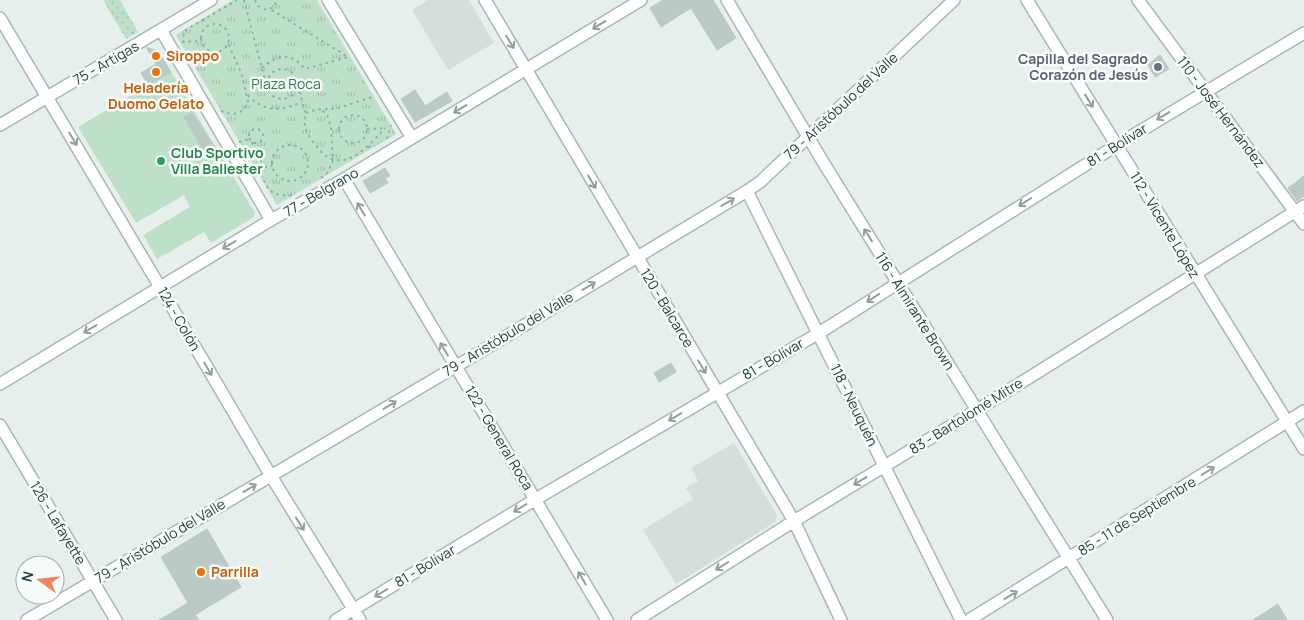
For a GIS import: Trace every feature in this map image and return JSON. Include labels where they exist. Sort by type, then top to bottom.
[{"type":"street","name":"75 - Artigas","points":[[0,125],[211,0]]},
{"type":"street","points":[[328,0],[412,138]]},
{"type":"street","name":"120 - Balcarce","points":[[485,0],[794,521],[841,620]]},
{"type":"street","name":"77 - Belgrano","points":[[0,384],[641,0]]},
{"type":"street","name":"116 - Almirante Brown","points":[[727,0],[897,283],[1107,620]]},
{"type":"street","name":"79 - Aristóbulo del Valle","points":[[27,620],[455,366],[760,182],[954,0]]},
{"type":"street","name":"112 - Vicente López","points":[[1027,0],[1304,449]]},
{"type":"street","name":"110 - José Hernández","points":[[1138,0],[1205,91],[1300,209],[1304,224]]},
{"type":"street","name":"124 - Colón","points":[[0,18],[270,476],[360,620]]},
{"type":"street","points":[[161,30],[271,220]]},
{"type":"street","name":"81 - Bolívar","points":[[336,620],[536,499],[819,333],[1117,145],[1304,33]]},
{"type":"street","name":"122 - General Roca","points":[[344,179],[607,620]]},
{"type":"street","name":"118 - Neuquén","points":[[747,190],[961,620]]},
{"type":"street","name":"83 - Bartolomé Mitre","points":[[637,620],[1300,209]]},
{"type":"street","name":"85 - 11 de Septiembre","points":[[969,620],[1304,411]]},
{"type":"street","name":"126 - Lafayette","points":[[0,425],[116,620]]},
{"type":"path","points":[[187,51],[182,42],[184,31],[237,0]]},
{"type":"path","points":[[244,0],[271,95],[280,100],[285,100],[294,94],[298,85]]},
{"type":"path","points":[[255,0],[260,8],[270,9],[348,57],[305,69],[298,60],[278,57],[262,68]]},
{"type":"path","points":[[270,9],[276,0]]},
{"type":"path","points":[[226,119],[221,111],[234,115],[243,111],[248,102],[248,95],[228,42],[228,34],[223,26],[214,24],[203,32],[202,41],[206,49],[214,52],[223,50],[228,42]]},
{"type":"path","points":[[182,42],[202,41]]},
{"type":"path","points":[[267,86],[267,81],[272,72],[282,68],[292,72],[297,80],[306,113],[305,126],[308,136],[323,154],[334,160],[351,159],[368,147],[385,128],[367,129]]},
{"type":"path","points":[[248,95],[254,103],[271,110],[290,107],[302,102]]},
{"type":"path","points":[[306,113],[313,109],[339,108],[377,95]]},
{"type":"path","points":[[315,183],[328,172],[334,160],[331,127],[327,115],[322,110]]},
{"type":"path","points":[[351,115],[360,117],[366,124],[367,129],[361,141],[352,143],[344,140],[339,133],[343,120],[351,115]]},
{"type":"path","points":[[252,142],[257,143],[263,137],[262,132],[256,128],[249,134],[249,138],[264,167]]},
{"type":"path","points":[[242,148],[239,142],[249,138]]},
{"type":"path","points":[[290,144],[302,149],[308,159],[307,171],[299,179],[294,180],[282,179],[272,166],[275,153],[290,144]]},
{"type":"path","points":[[250,162],[257,168],[271,191],[280,196],[296,194]]},
{"type":"path","points":[[257,168],[272,166]]},
{"type":"shaded area","points":[[428,0],[469,0],[494,43],[448,70],[412,10]]},
{"type":"shaded area","points":[[734,443],[777,515],[775,522],[676,584],[643,530],[693,499],[686,488],[698,481],[691,468]]},
{"type":"green space","points":[[103,0],[120,0],[138,32],[126,39]]},
{"type":"green space","name":"Plaza Roca","points":[[233,0],[317,0],[396,134],[277,205],[176,35]]},
{"type":"green space","name":"Club Sportivo Villa Ballester","points":[[171,72],[255,213],[254,217],[211,243],[204,232],[157,259],[143,235],[190,207],[184,195],[136,223],[78,127]]},
{"type":"building","points":[[663,0],[713,0],[736,38],[717,50],[691,8],[661,27],[650,8]]},
{"type":"building","name":"Heladería Duomo Gelato","points":[[146,47],[158,51],[171,72],[148,85],[141,73],[156,64]]},
{"type":"building","name":"Capilla del Sagrado Corazón de Jesús","points":[[1160,55],[1169,69],[1155,77],[1148,65]]},
{"type":"building","points":[[415,90],[425,106],[447,92],[452,101],[415,122],[401,99]]},
{"type":"building","points":[[192,113],[219,154],[209,160],[184,117]]},
{"type":"building","points":[[385,168],[390,176],[385,178],[388,183],[370,193],[363,181]]},
{"type":"building","points":[[1304,176],[1304,196],[1297,201],[1288,188]]},
{"type":"building","points":[[671,363],[676,372],[659,382],[654,373]]},
{"type":"building","name":"Parrilla","points":[[207,529],[241,587],[195,615],[199,620],[159,620],[188,603],[161,557]]},
{"type":"building","points":[[1278,604],[1287,620],[1253,620]]},
{"type":"place","name":"Siroppo","points":[[156,56]]},
{"type":"place","name":"Capilla del Sagrado Corazón de Jesús","points":[[1158,67]]},
{"type":"place","name":"Heladería Duomo Gelato","points":[[156,72]]},
{"type":"place","name":"Club Sportivo Villa Ballester","points":[[161,161]]},
{"type":"place","name":"Parrilla","points":[[201,572]]}]
